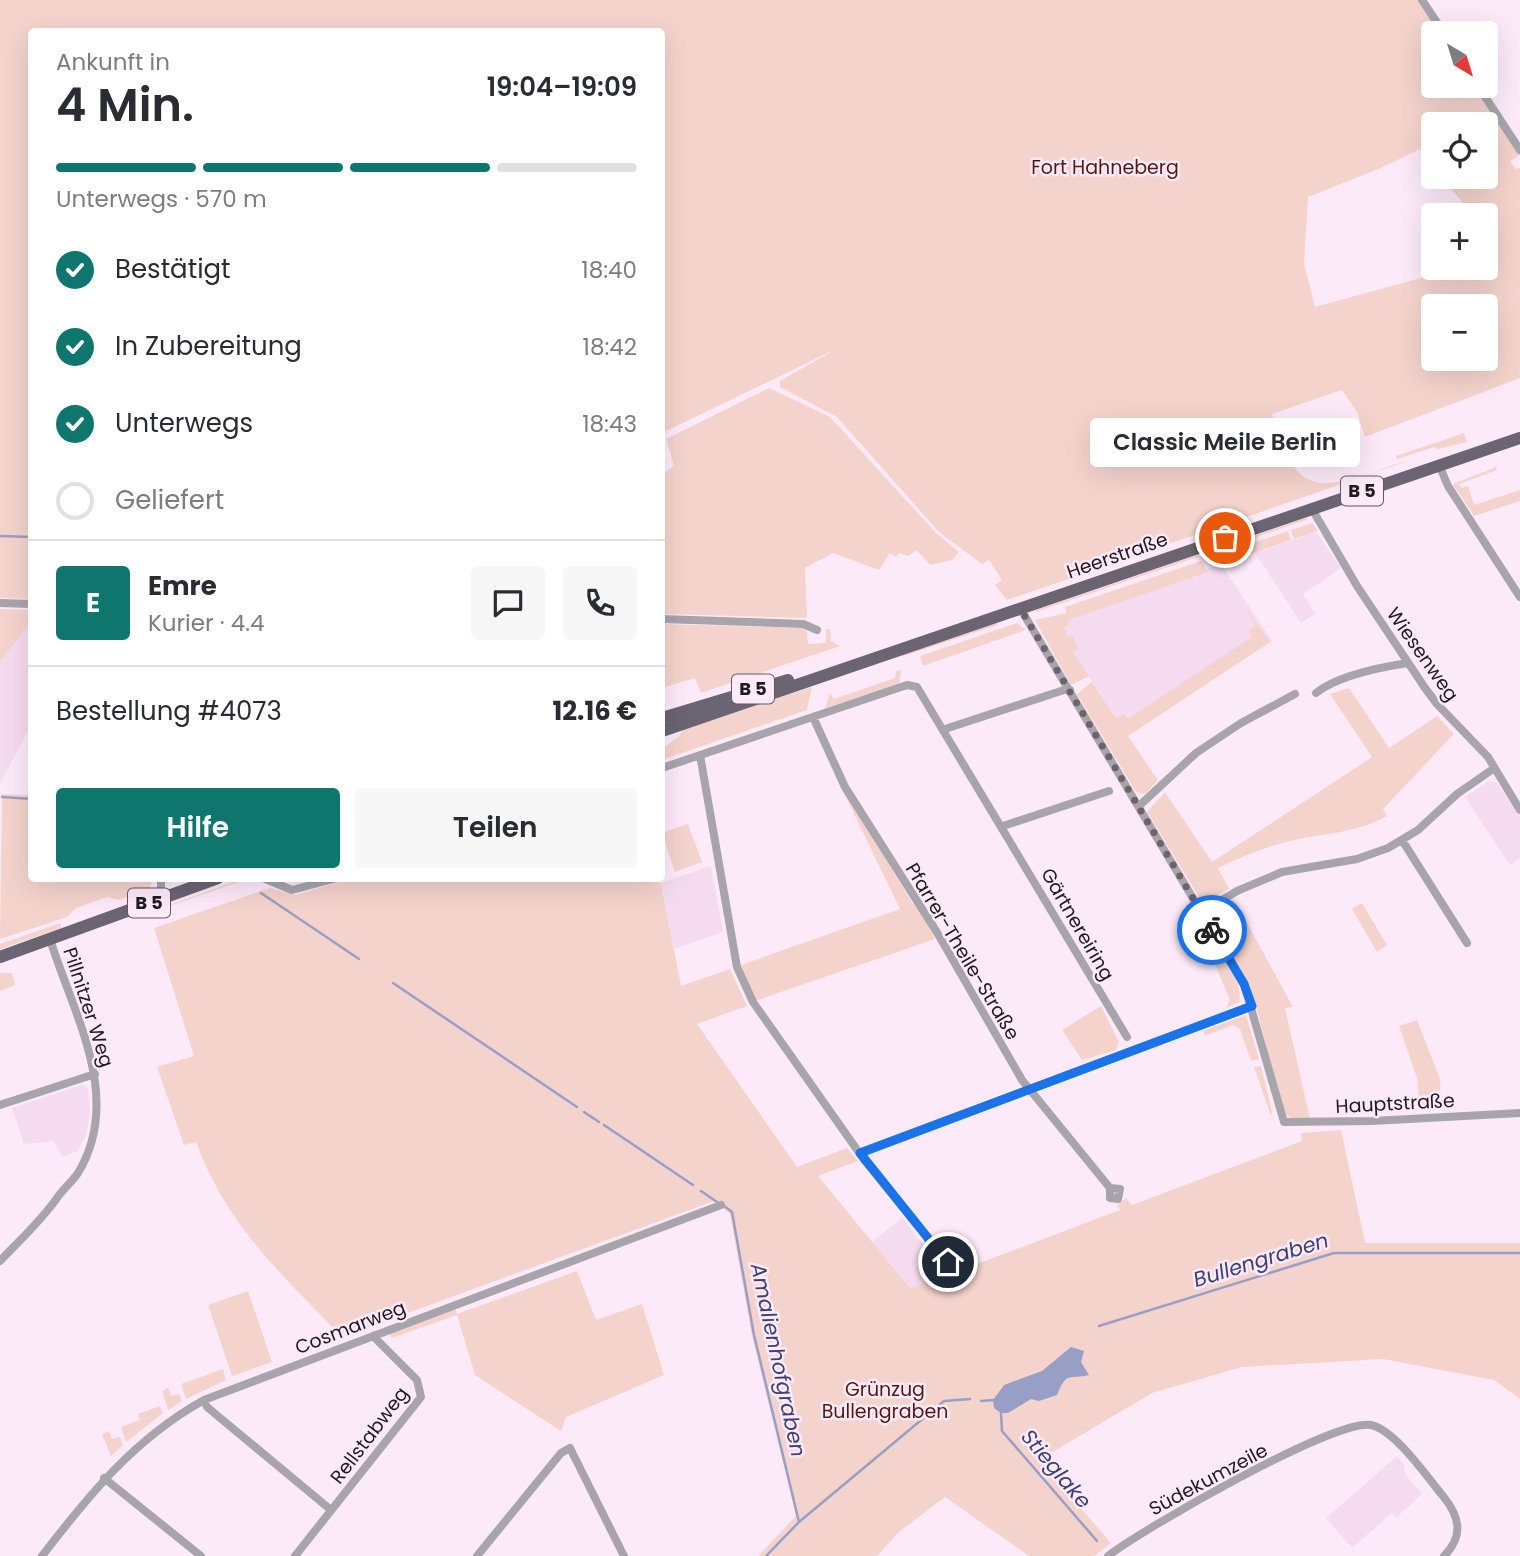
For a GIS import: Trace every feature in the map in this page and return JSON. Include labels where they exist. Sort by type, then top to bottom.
[{"type":"main road","name":"Heerstraße","points":[[665,730],[1520,438]]},
{"type":"main road","name":"Heerstraße","points":[[665,717],[745,691],[846,667]]},
{"type":"main road","name":"B 5","points":[[0,957],[207,882]]},
{"type":"street","points":[[1422,0],[1436,21]]},
{"type":"street","points":[[1486,98],[1520,150]]},
{"type":"street","points":[[1439,465],[1448,486],[1520,597]]},
{"type":"street","name":"Wiesenweg","points":[[1311,509],[1408,663],[1437,704],[1482,749],[1520,810]]},
{"type":"street","points":[[0,603],[28,604]]},
{"type":"street","points":[[860,1153],[1252,1006],[1244,984],[1020,608]]},
{"type":"street","points":[[665,619],[803,624],[817,630]]},
{"type":"street","points":[[1316,693],[1324,687],[1373,670],[1408,663]]},
{"type":"street","name":"Gärtnereiring","points":[[665,767],[913,685],[922,689],[1127,1037]]},
{"type":"street","points":[[945,729],[1070,690]]},
{"type":"street","points":[[1139,806],[1206,746],[1295,694]]},
{"type":"street","name":"Pfarrer-Theile-Straße","points":[[813,717],[845,787],[926,914],[1029,1090],[1110,1188]]},
{"type":"street","points":[[700,755],[738,970],[753,1002],[860,1153],[940,1253]]},
{"type":"street","points":[[1202,912],[1237,891],[1282,872],[1371,855],[1402,841],[1493,769]]},
{"type":"street","points":[[1003,826],[1109,791]]},
{"type":"street","points":[[1402,841],[1467,943]]},
{"type":"street","points":[[160,882],[158,888],[161,898]]},
{"type":"street","points":[[272,882],[292,891],[323,882]]},
{"type":"street","name":"Pillnitzer Weg","points":[[0,1261],[53,1205],[80,1171],[96,1118],[98,1091],[94,1074],[82,1028],[50,940]]},
{"type":"street","name":"Hauptstraße","points":[[1252,1006],[1279,1112],[1284,1122],[1295,1124],[1520,1113]]},
{"type":"street","points":[[0,1105],[94,1074]]},
{"type":"street","name":"Cosmarweg","points":[[42,1556],[104,1478],[155,1431],[204,1401],[721,1205]]},
{"type":"street","name":"Rellstabweg","points":[[295,1556],[421,1397],[417,1380],[373,1336]]},
{"type":"street","points":[[204,1401],[207,1407],[331,1510]]},
{"type":"street","name":"Südekumzeile","points":[[1108,1556],[1179,1510],[1328,1437],[1349,1428],[1369,1425],[1378,1428],[1398,1444],[1449,1503],[1458,1520],[1459,1534],[1454,1546],[1444,1556]]},
{"type":"street","points":[[477,1556],[559,1456],[570,1448],[624,1556]]},
{"type":"street","points":[[104,1478],[201,1556]]},
{"type":"shaded area","points":[[1316,532],[1341,568],[1303,594],[1315,614],[1301,623],[1255,553]]},
{"type":"shaded area","points":[[1221,564],[1272,641],[1128,736],[1053,622]]},
{"type":"shaded area","points":[[4,609],[28,610],[28,731],[0,784],[0,618]]},
{"type":"shaded area","points":[[1489,781],[1497,782],[1520,817],[1520,858],[1510,865],[1465,797]]},
{"type":"shaded area","points":[[711,866],[723,932],[674,949],[661,883]]},
{"type":"shaded area","points":[[82,1085],[88,1088],[90,1113],[86,1135],[78,1151],[62,1157],[54,1141],[24,1144],[12,1108]]},
{"type":"shaded area","points":[[902,1218],[931,1254],[934,1266],[949,1274],[910,1288],[872,1242]]},
{"type":"shaded area","points":[[1397,1456],[1404,1464],[1405,1474],[1422,1494],[1396,1518],[1392,1513],[1352,1548],[1326,1518]]},
{"type":"green space","name":"Fort Hahneberg","points":[[0,0],[1418,0],[1432,21],[1421,21],[1421,98],[1483,98],[1492,112],[1421,112],[1421,150],[1308,197],[1304,264],[1315,307],[1421,278],[1421,280],[1498,280],[1498,203],[1463,203],[1451,189],[1498,189],[1498,121],[1520,155],[1510,161],[1516,169],[1520,168],[1520,378],[1365,437],[1357,412],[1342,390],[1272,414],[1295,468],[1304,477],[1315,482],[1349,480],[1408,461],[1007,600],[995,585],[1002,580],[989,560],[982,564],[939,532],[837,417],[780,387],[780,381],[838,348],[665,432],[665,28],[28,28],[28,599],[0,598]]},
{"type":"green space","points":[[769,388],[830,417],[936,533],[959,552],[952,560],[930,565],[917,550],[908,556],[899,553],[896,557],[890,553],[879,570],[833,553],[805,568],[807,618],[665,614],[665,472],[674,466],[666,439]]},
{"type":"green space","points":[[1464,433],[1467,442],[1438,449],[1434,447],[1397,459],[1396,456]]},
{"type":"green space","points":[[1496,467],[1497,470],[1459,484],[1462,488],[1468,486],[1474,505],[1520,490],[1520,501],[1474,516],[1453,484]]},
{"type":"green space","points":[[1305,518],[1309,519],[1217,551],[1216,549]]},
{"type":"green space","points":[[1312,523],[1318,531],[1294,539],[1291,530]]},
{"type":"green space","points":[[1288,531],[1291,540],[1225,563],[1218,555]]},
{"type":"green space","points":[[1197,555],[1198,557],[1033,613],[1037,610]]},
{"type":"green space","points":[[1201,561],[1208,572],[1068,620],[1069,625],[1064,627],[1067,636],[1072,635],[1078,648],[1073,652],[1089,676],[1071,685],[1035,620],[1066,613],[1065,607]]},
{"type":"green space","points":[[1246,608],[1270,642],[1128,736],[1158,780],[1145,794],[1136,792],[1077,694],[1092,682],[1116,718],[1124,714],[1128,719],[1252,637],[1249,631],[1255,626]]},
{"type":"green space","points":[[0,609],[28,610],[28,625],[0,662]]},
{"type":"green space","points":[[997,623],[998,625],[901,657],[901,656]]},
{"type":"green space","points":[[1017,623],[1026,630],[923,666],[920,656]]},
{"type":"green space","points":[[665,624],[802,628],[807,632],[808,644],[826,643],[826,629],[830,629],[831,641],[840,646],[701,693],[695,678],[665,687]]},
{"type":"green space","points":[[901,670],[899,684],[825,708],[830,693],[834,699],[895,678],[896,671]]},
{"type":"green space","points":[[812,687],[807,710],[665,759],[665,747],[686,727]]},
{"type":"green space","points":[[1349,688],[1389,748],[1437,716],[1454,734],[1383,809],[1387,816],[1363,826],[1286,842],[1243,857],[1218,868],[1229,889],[1211,899],[1199,897],[1147,812],[1165,792],[1212,862],[1372,757],[1330,694]]},
{"type":"green space","points":[[837,779],[913,904],[917,905],[935,939],[755,1001],[741,965],[900,909]]},
{"type":"green space","points":[[2,794],[28,795],[28,882],[152,882],[149,890],[118,900],[107,897],[76,908],[67,917],[0,939]]},
{"type":"green space","points":[[688,824],[702,862],[675,872],[665,842],[665,832]]},
{"type":"green space","points":[[233,882],[238,882],[121,923]]},
{"type":"green space","name":"Grünzug Bullengraben","points":[[339,882],[661,882],[681,986],[730,969],[747,1006],[697,1024],[797,1167],[847,1148],[858,1161],[818,1176],[910,1288],[949,1274],[946,1270],[955,1262],[961,1270],[1120,1210],[1117,1205],[1126,1198],[1132,1205],[1302,1141],[1301,1133],[1341,1130],[1365,1243],[1520,1243],[1520,1399],[1494,1380],[1383,1359],[1242,1367],[1152,1393],[1039,1460],[1111,1543],[1094,1556],[1029,1556],[945,1497],[899,1532],[877,1556],[758,1556],[796,1516],[752,1336],[730,1214],[714,1201],[342,1337],[258,1248],[240,1224],[223,1199],[196,1142],[184,1145],[157,1067],[194,1056],[154,928],[270,888],[296,895]]},
{"type":"green space","points":[[1234,899],[1293,1007],[1285,1008],[1310,1119],[1292,1119],[1282,1111],[1254,997],[1213,922],[1217,909]]},
{"type":"green space","points":[[1362,903],[1387,945],[1377,952],[1352,909]]},
{"type":"green space","points":[[60,923],[61,928],[0,949],[0,944]]},
{"type":"green space","points":[[1213,943],[1232,971],[1240,995],[1239,1002],[1226,1008],[1230,1000],[1207,946]]},
{"type":"green space","points":[[0,973],[12,973],[15,985],[0,991]]},
{"type":"green space","points":[[1101,1006],[1119,1042],[1116,1050],[1082,1060],[1062,1030]]},
{"type":"green space","points":[[1246,1015],[1259,1059],[1251,1061],[1240,1029],[1233,1025],[1205,1036],[1203,1031]]},
{"type":"green space","points":[[1417,1020],[1440,1079],[1441,1106],[1420,1107],[1417,1078],[1399,1026]]},
{"type":"green space","points":[[1261,1066],[1272,1112],[1271,1116],[1254,1067]]},
{"type":"green space","points":[[577,1271],[596,1320],[642,1304],[664,1375],[566,1417],[561,1431],[475,1375],[457,1315],[392,1338],[389,1334],[455,1307],[457,1314]]},
{"type":"green space","points":[[248,1291],[272,1362],[232,1376],[208,1305]]},
{"type":"green space","points":[[223,1369],[226,1380],[186,1399],[181,1384]]},
{"type":"green space","points":[[168,1388],[171,1396],[179,1394],[182,1401],[168,1410],[162,1391]]},
{"type":"green space","points":[[160,1406],[163,1413],[126,1442],[121,1427],[140,1420],[138,1414]]},
{"type":"green space","points":[[109,1431],[112,1439],[120,1437],[123,1445],[111,1456],[102,1434]]},
{"type":"water","points":[[1071,1347],[1084,1351],[1081,1362],[1089,1375],[1067,1379],[1057,1395],[1039,1401],[1031,1399],[1008,1413],[1001,1413],[994,1408],[993,1400],[1004,1385],[1042,1371]]},
{"type":"waterway","points":[[0,536],[28,537]]},
{"type":"waterway","name":"Amalienhofgraben","points":[[2,797],[28,799]]},
{"type":"waterway","name":"Amalienhofgraben","points":[[261,893],[359,959]]},
{"type":"waterway","name":"Amalienhofgraben","points":[[393,983],[577,1107]]},
{"type":"waterway","name":"Amalienhofgraben","points":[[584,1112],[599,1122]]},
{"type":"waterway","name":"Amalienhofgraben","points":[[604,1125],[693,1185]]},
{"type":"waterway","name":"Amalienhofgraben","points":[[701,1191],[717,1202]]},
{"type":"waterway","name":"Amalienhofgraben","points":[[724,1206],[732,1212],[754,1335],[799,1522]]},
{"type":"waterway","name":"Bullengraben","points":[[1099,1326],[1334,1253],[1520,1253]]},
{"type":"waterway","name":"Bullengraben","points":[[766,1556],[799,1522],[944,1401],[970,1399]]},
{"type":"waterway","name":"Bullengraben","points":[[981,1401],[993,1400]]},
{"type":"waterway","name":"Stieglake","points":[[1001,1413],[1002,1431],[1097,1541]]},
{"type":"way so far","points":[[1212,930],[1020,608],[1225,538]]},
{"type":"place","name":"Classic Meile Berlin","points":[[1225,538]]},
{"type":"route","points":[[948,1262],[948,1254],[940,1253],[860,1153],[1252,1006],[1244,984],[1212,930]]}]
